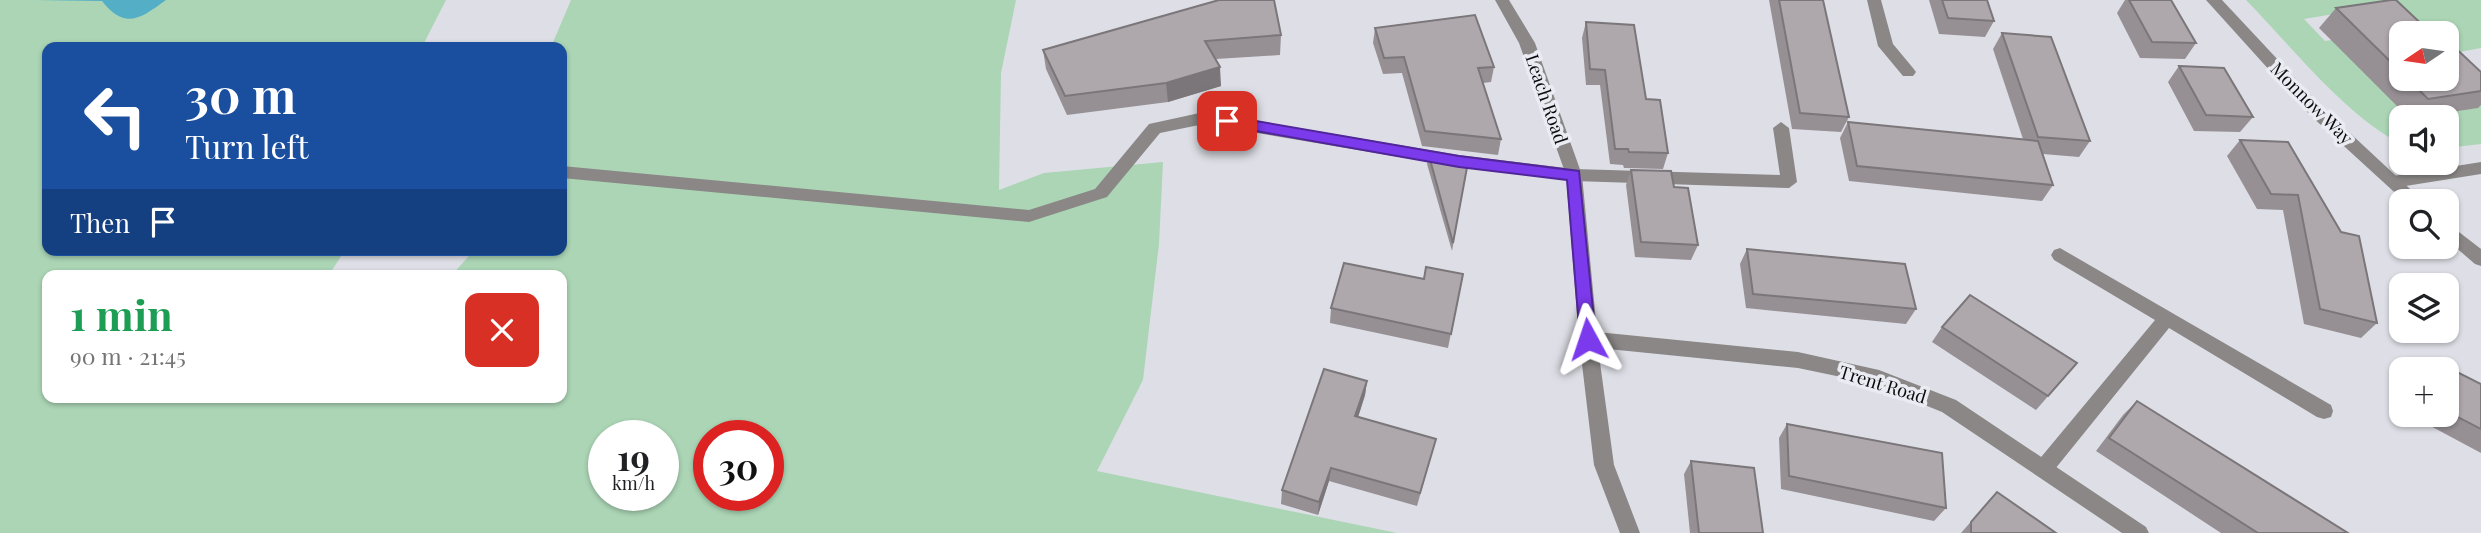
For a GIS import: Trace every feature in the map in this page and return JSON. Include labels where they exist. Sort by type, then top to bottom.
[{"type":"street","name":"Leach Road","points":[[1502,0],[1528,43],[1574,175],[1588,339],[1604,465],[1630,533]]},
{"type":"street","points":[[1874,0],[1886,46],[1908,72]]},
{"type":"street","name":"Monnow Way","points":[[2213,0],[2316,111],[2401,189]]},
{"type":"street","points":[[567,172],[1029,216],[1101,193],[1155,128],[1204,118],[1459,161],[1574,175],[1789,182],[1781,128]]},
{"type":"street","points":[[2393,182],[2481,168]]},
{"type":"street","points":[[2459,240],[2481,259]]},
{"type":"street","points":[[2060,255],[2323,411]]},
{"type":"street","points":[[2044,468],[2166,318]]},
{"type":"street","name":"Trent Road","points":[[1588,339],[1798,360],[1872,376],[1950,406],[2139,533]]},
{"type":"green space","points":[[0,0],[446,0],[425,42],[42,42],[42,256],[341,256],[332,270],[42,270],[42,403],[567,403],[567,270],[456,270],[469,256],[567,256],[567,42],[553,42],[571,0],[1016,0],[1001,73],[999,190],[1044,173],[1163,162],[1159,244],[1143,380],[1097,471],[1397,533],[0,533]]},
{"type":"green space","points":[[2246,0],[2481,0],[2481,48],[2459,52],[2459,21],[2389,21],[2389,30],[2334,14],[2304,19],[2325,41],[2346,38],[2399,105],[2389,105],[2389,137],[2359,116]]},
{"type":"green space","points":[[2481,78],[2481,144],[2459,147],[2459,105],[2437,105]]},
{"type":"water","points":[[36,0],[166,0],[140,16],[126,18],[118,16],[102,1]]},
{"type":"building","points":[[1219,0],[1274,0],[1281,35],[1205,41],[1220,67],[1166,83],[1065,96],[1043,50]]},
{"type":"building","points":[[1779,0],[1823,0],[1849,117],[1800,113]]},
{"type":"building","points":[[1942,0],[1987,0],[1994,21],[1948,18]]},
{"type":"building","points":[[2129,0],[2171,0],[2196,43],[2152,42]]},
{"type":"building","points":[[2396,0],[2418,21],[2389,21],[2389,60],[2336,8]]},
{"type":"building","points":[[1475,15],[1494,67],[1478,68],[1501,139],[1425,131],[1404,57],[1384,58],[1375,28]]},
{"type":"building","points":[[1586,22],[1634,25],[1646,99],[1660,100],[1668,153],[1615,149],[1605,70],[1590,69]]},
{"type":"building","points":[[2002,33],[2051,37],[2090,141],[2038,137]]},
{"type":"building","points":[[2459,51],[2481,72],[2481,91],[2428,99],[2420,91],[2459,91]]},
{"type":"building","points":[[2179,66],[2224,68],[2253,117],[2206,115]]},
{"type":"building","points":[[1848,122],[2038,141],[2053,185],[1857,166]]},
{"type":"building","points":[[2240,140],[2288,142],[2341,232],[2359,236],[2377,323],[2320,309],[2298,195],[2271,194]]},
{"type":"building","points":[[1429,156],[1468,162],[1453,243]]},
{"type":"building","points":[[1631,170],[1671,171],[1674,187],[1688,188],[1698,245],[1641,242]]},
{"type":"building","points":[[1747,249],[1905,264],[1916,309],[1753,294]]},
{"type":"building","points":[[1344,263],[1424,279],[1426,267],[1463,274],[1451,334],[1331,308]]},
{"type":"building","points":[[1970,295],[2077,363],[2048,396],[1942,327]]},
{"type":"building","points":[[1324,369],[1367,381],[1355,416],[1436,439],[1420,493],[1331,468],[1319,502],[1282,490]]},
{"type":"building","points":[[2459,373],[2481,384],[2481,429],[2459,418]]},
{"type":"building","points":[[2137,401],[2348,533],[2258,533],[2109,438]]},
{"type":"building","points":[[1787,424],[1942,453],[1946,508],[1789,476]]},
{"type":"building","points":[[1691,461],[1754,468],[1763,533],[1699,533]]},
{"type":"building","points":[[1997,492],[2056,533],[1971,533],[1971,522]]},
{"type":"route","points":[[1227,121],[1459,161],[1574,175],[1588,339]]}]
